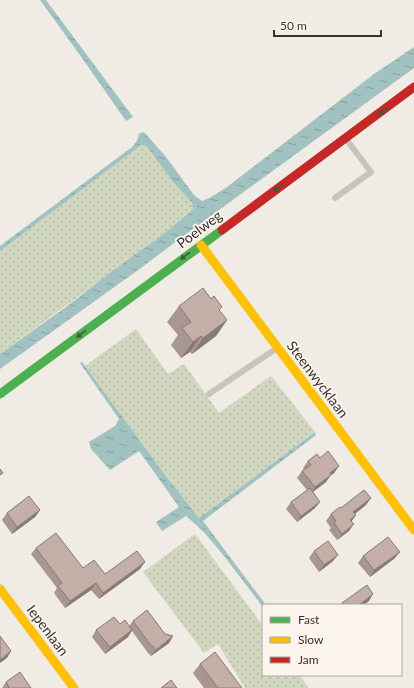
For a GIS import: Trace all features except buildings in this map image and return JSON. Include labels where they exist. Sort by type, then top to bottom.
[{"type":"street","name":"Poelweg","points":[[0,394],[414,87]]},
{"type":"street","name":"Steenwycklaan","points":[[201,245],[414,530]]},
{"type":"street","name":"Iepenlaan","points":[[0,589],[74,688]]},
{"type":"lane","points":[[335,198],[371,172],[345,138]]},
{"type":"lane","points":[[210,394],[277,348]]},
{"type":"green space","points":[[144,144],[192,203],[193,209],[162,235],[0,354],[0,251]]},
{"type":"green space","points":[[136,329],[168,374],[184,364],[219,413],[271,376],[315,432],[199,518],[85,366]]},
{"type":"green space","points":[[195,534],[262,625],[262,676],[300,676],[309,688],[245,688],[218,644],[204,653],[143,572]]},
{"type":"water","points":[[40,0],[46,0],[133,117],[126,121]]},
{"type":"water","points":[[414,47],[414,68],[0,369],[0,354],[162,235],[193,209],[192,203],[147,147],[143,145],[0,251],[0,246],[132,147],[137,141],[139,134],[142,132],[145,133],[166,157],[194,195],[202,201],[227,187],[374,74]]},
{"type":"water","points":[[82,362],[199,518],[315,432],[316,435],[203,521],[265,604],[262,604],[262,606],[203,531],[186,516],[162,531],[156,522],[179,507],[139,451],[110,470],[91,449],[89,442],[115,426],[119,419],[80,363]]},
{"type":"traffic: fast","points":[[0,394],[222,230]]},
{"type":"traffic: slow","points":[[201,245],[414,530]]},
{"type":"traffic: slow","points":[[0,589],[74,688]]},
{"type":"traffic: jam","points":[[222,230],[414,87]]}]
